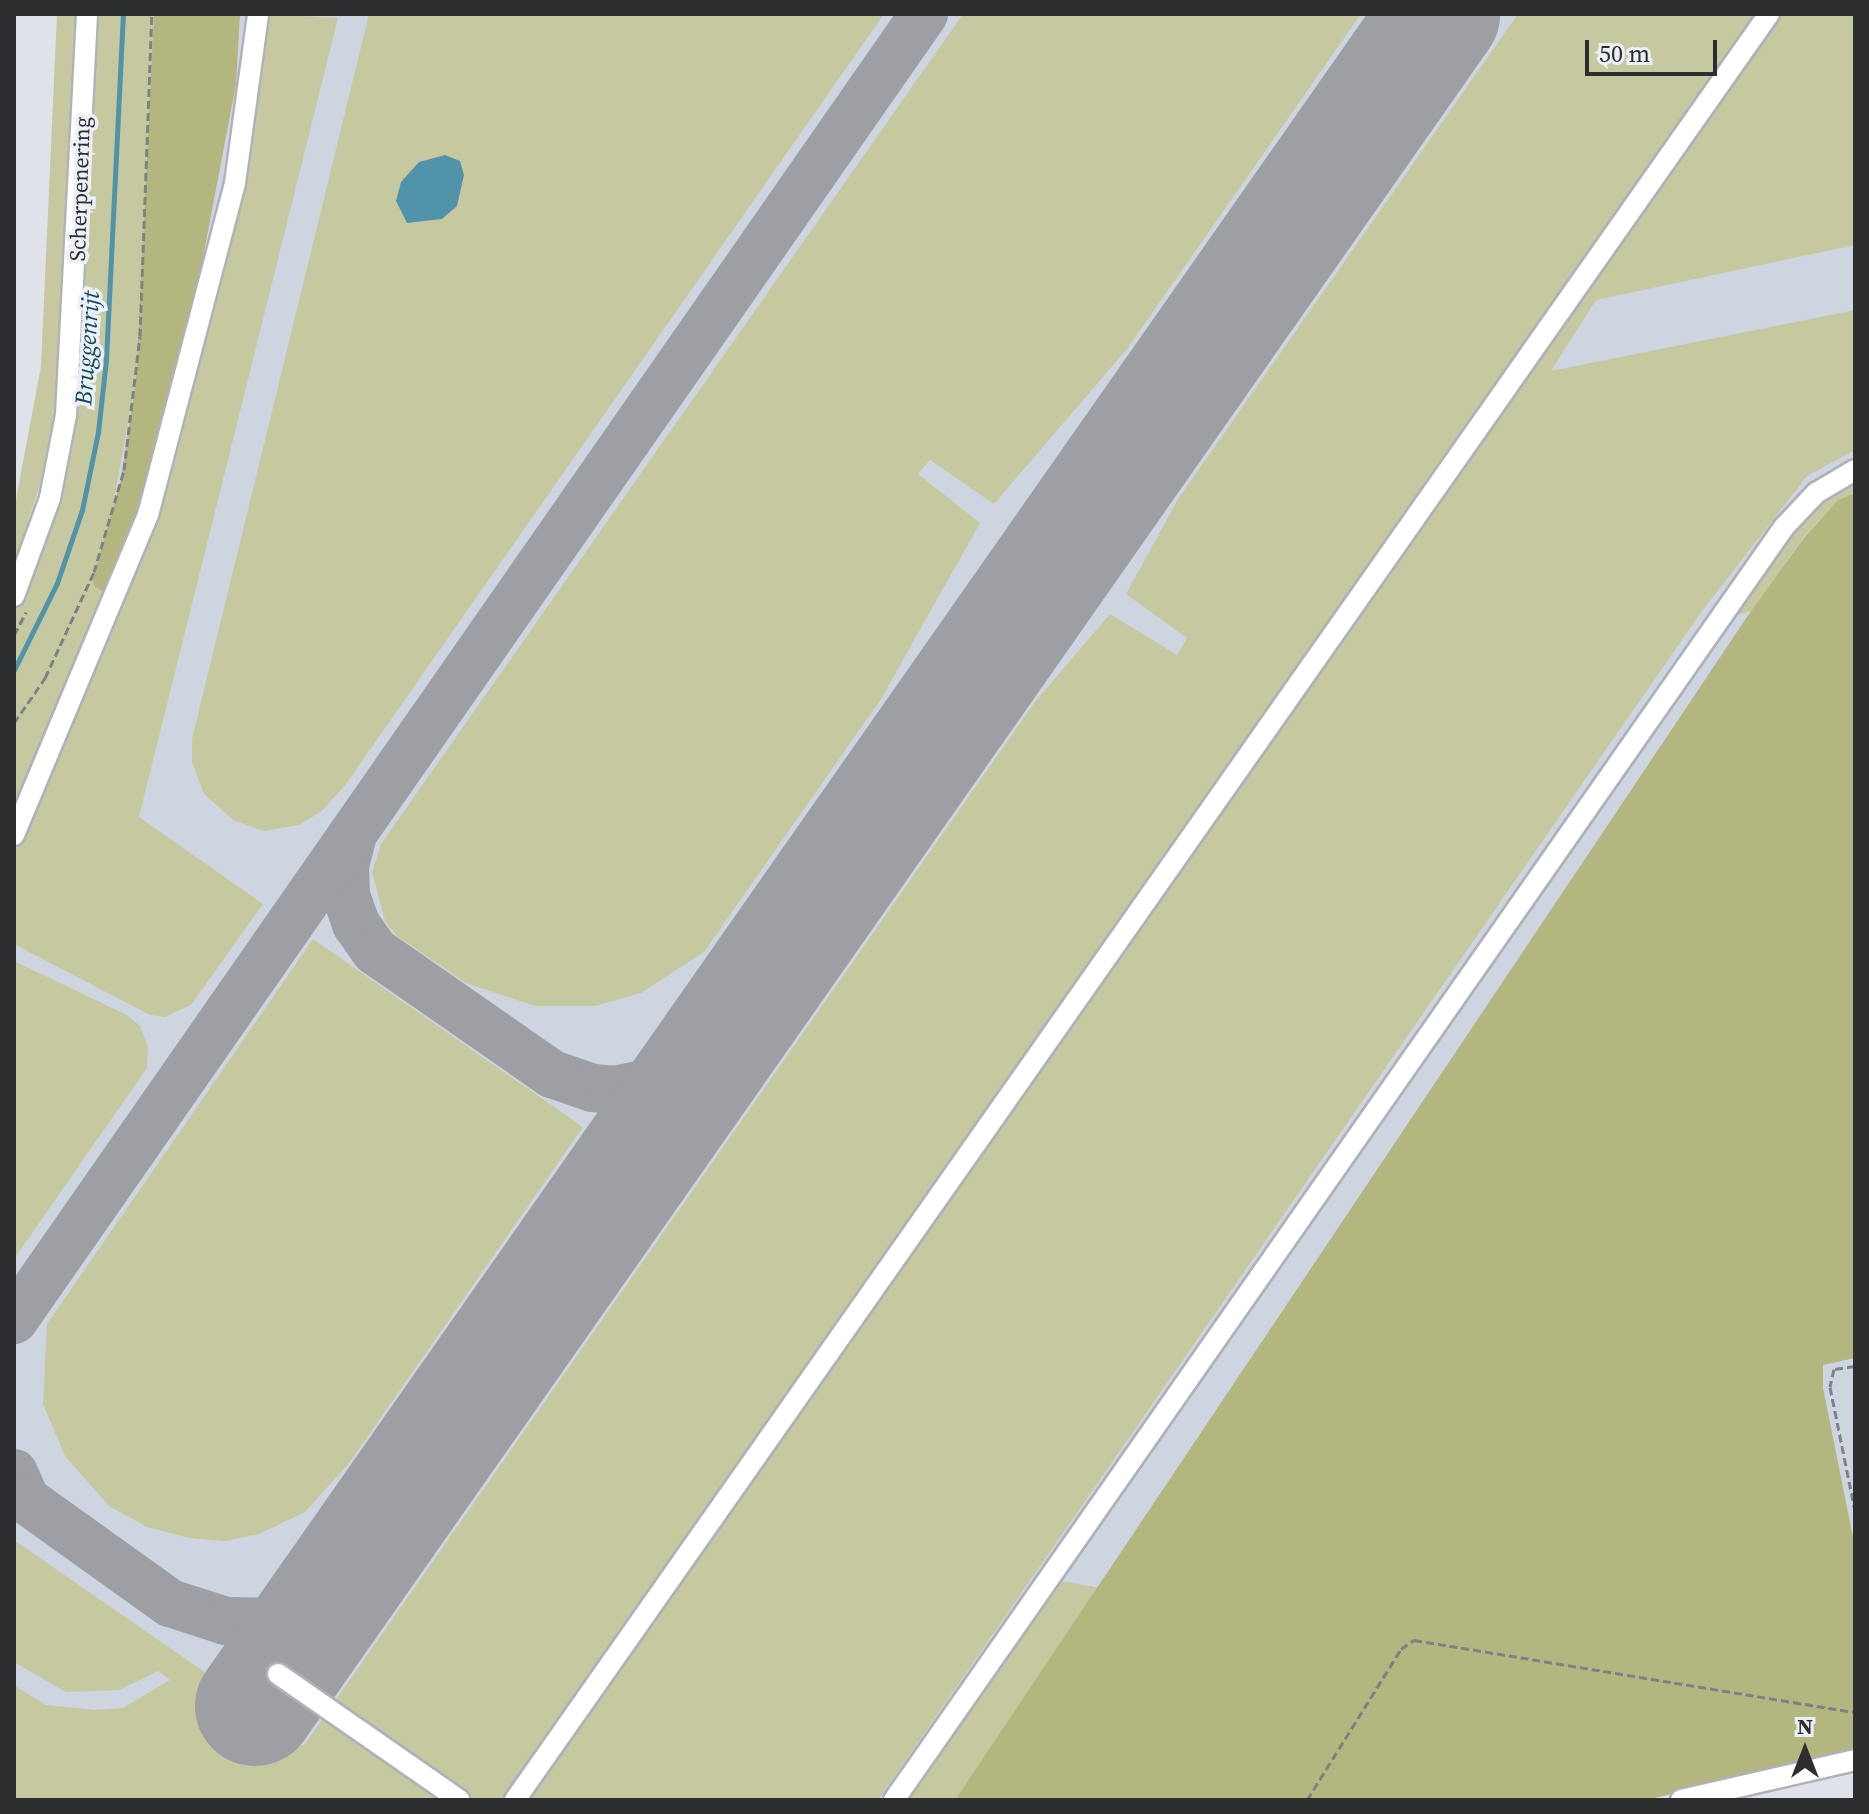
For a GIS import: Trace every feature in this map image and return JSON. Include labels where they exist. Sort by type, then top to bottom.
[{"type":"street","name":"Scherpenering","points":[[14,596],[50,498],[66,415],[87,14]]},
{"type":"street","points":[[14,835],[148,515],[235,183],[258,14]]},
{"type":"street","points":[[515,1800],[1769,14]]},
{"type":"street","points":[[894,1800],[1784,527],[1816,493],[1855,470]]},
{"type":"street","points":[[278,1674],[459,1800]]},
{"type":"street","points":[[1681,1800],[1855,1760]]},
{"type":"path","points":[[14,723],[45,678],[94,572],[124,470],[140,336],[152,14]]},
{"type":"path","points":[[1855,1366],[1834,1369],[1830,1387],[1855,1511]]},
{"type":"path","points":[[1307,1800],[1401,1649],[1414,1640],[1855,1712]]},
{"type":"shaded area","points":[[140,14],[1855,14],[1855,1723],[1315,1800],[14,1800],[14,705]]},
{"type":"green space","points":[[57,14],[76,14],[57,398],[40,485],[14,564],[14,510],[41,366]]},
{"type":"green space","points":[[95,14],[154,14],[136,379],[109,527],[109,595],[14,810],[14,611],[46,529]]},
{"type":"green space","points":[[154,14],[240,14],[236,84],[193,310],[142,502],[109,595],[94,586],[93,579],[121,479],[136,379]]},
{"type":"green space","points":[[267,14],[338,18],[139,817],[263,904],[191,1005],[165,1017],[150,1015],[14,944],[14,853],[115,626],[163,492],[252,144]]},
{"type":"green space","points":[[369,14],[884,14],[346,784],[322,811],[299,825],[264,831],[233,820],[204,794],[192,762],[192,739]]},
{"type":"green space","points":[[963,14],[1361,14],[1127,349],[994,504],[930,460],[918,474],[980,523],[881,699],[704,952],[641,993],[595,1006],[535,1006],[466,983],[397,936],[385,921],[372,872],[381,844]]},
{"type":"green space","points":[[1518,14],[1855,14],[1855,245],[1596,300],[1551,371],[1855,310],[1855,450],[1807,476],[1702,611],[878,1800],[14,1800],[14,1685],[46,1705],[96,1710],[123,1708],[170,1680],[158,1671],[119,1690],[66,1692],[14,1662],[14,1540],[206,1673],[202,1679],[297,1747],[305,1744],[1035,702],[1110,614],[1177,655],[1187,638],[1126,594],[1178,499]]},
{"type":"green space","points":[[1855,473],[1855,493],[1838,500],[1804,537],[1751,611],[1724,619],[1810,501]]},
{"type":"green space","points":[[1855,493],[1855,1358],[1823,1365],[1823,1388],[1855,1547],[1855,1752],[1646,1800],[955,1800],[1751,611],[1804,538],[1838,500]]},
{"type":"green space","points":[[313,939],[583,1127],[350,1462],[305,1512],[259,1534],[225,1541],[189,1538],[147,1527],[109,1506],[65,1456],[43,1404],[47,1324]]},
{"type":"green space","points":[[14,961],[127,1015],[140,1026],[148,1047],[147,1068],[14,1259]]},
{"type":"green space","points":[[1056,1580],[1100,1588],[955,1800],[905,1800]]},
{"type":"water","points":[[445,155],[460,161],[464,175],[457,206],[442,219],[407,223],[396,201],[401,182],[419,162]]},
{"type":"waterway","name":"Bruggenrijt","points":[[14,670],[57,583],[82,510],[98,432],[106,360],[123,14]]},
{"type":"taxiway","points":[[14,1320],[924,14]]},
{"type":"taxiway","points":[[353,834],[345,867],[346,895],[356,924],[375,951],[552,1074],[593,1088],[615,1090],[667,1079],[713,1045],[738,1016]]},
{"type":"taxiway","points":[[14,1473],[26,1500],[170,1603],[226,1621],[274,1622],[314,1602],[351,1569]]},
{"type":"runway","points":[[255,1706],[1440,14]]}]
